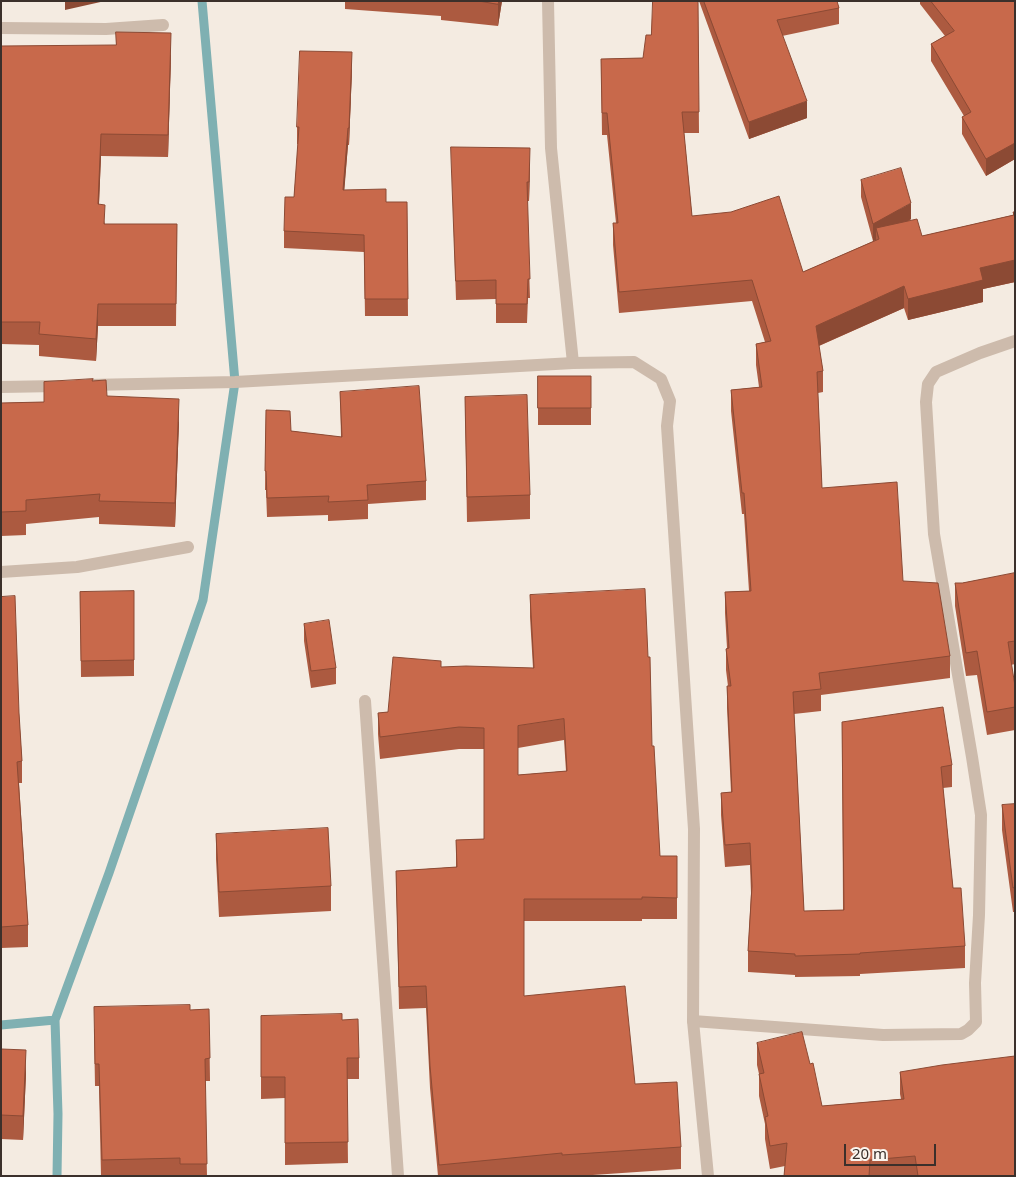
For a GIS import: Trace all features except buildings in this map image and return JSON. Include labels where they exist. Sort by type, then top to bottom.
[{"type":"street","points":[[548,1],[552,148],[573,363]]},
{"type":"street","points":[[1,28],[106,29],[163,24]]},
{"type":"street","points":[[693,1021],[883,1034],[961,1034],[976,1022],[975,983],[979,915],[981,815],[934,534],[926,402],[928,384],[936,372],[980,353],[1015,342]]},
{"type":"street","points":[[1,387],[235,382],[573,363],[634,362],[661,379],[670,401],[667,426],[694,828],[693,1021],[708,1176]]},
{"type":"street","points":[[1,572],[77,567],[188,547]]},
{"type":"street","points":[[365,701],[398,1176]]},
{"type":"waterway","points":[[57,1176],[58,1114],[55,1020],[109,873],[203,600],[235,382],[202,1]]},
{"type":"waterway","points":[[1,1025],[55,1020]]}]
